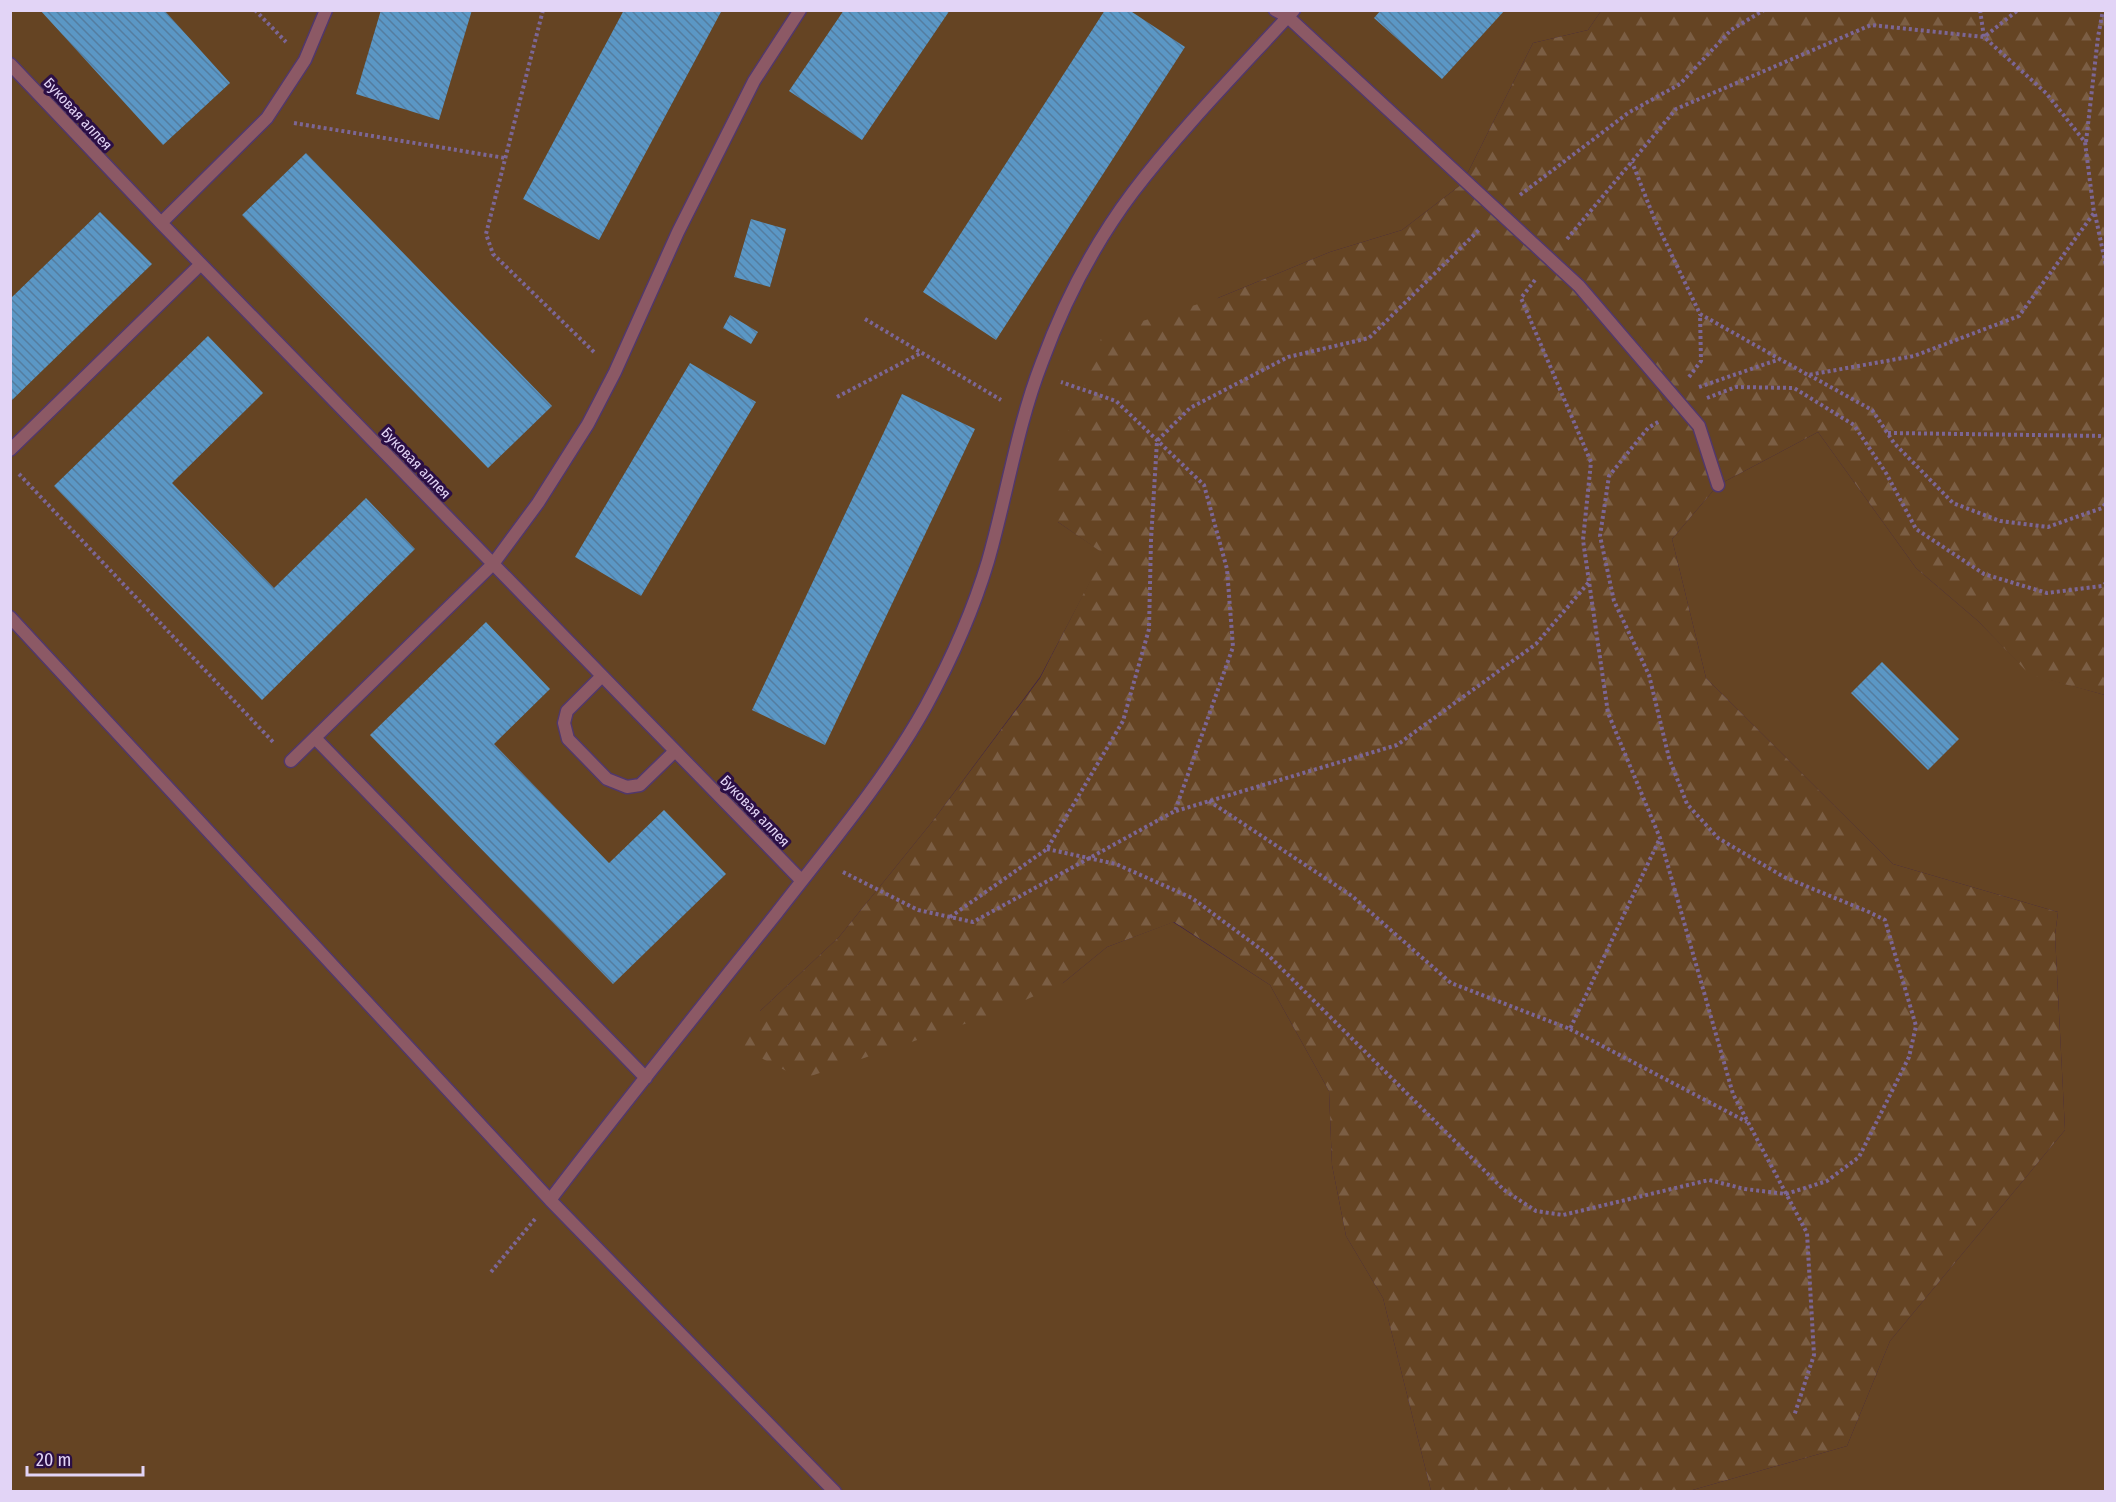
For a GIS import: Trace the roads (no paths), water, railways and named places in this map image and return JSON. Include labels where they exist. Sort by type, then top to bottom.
[{"type":"lane","points":[[161,223],[267,118],[305,60],[326,10]]},
{"type":"lane","points":[[291,761],[493,564],[538,503],[564,464],[615,372],[647,297],[713,159],[754,81],[800,10]]},
{"type":"lane","points":[[1275,10],[1291,14],[1498,212],[1579,286],[1699,426],[1718,485]]},
{"type":"lane","points":[[550,1200],[819,859],[892,760],[925,708],[972,607],[988,562],[1037,374],[1077,281],[1105,233],[1131,195],[1167,151],[1291,14]]},
{"type":"lane","name":"Буковая аллея","points":[[10,64],[161,223],[801,881]]},
{"type":"lane","points":[[10,450],[201,264]]},
{"type":"lane","points":[[10,617],[550,1200],[835,1491]]},
{"type":"lane","points":[[602,676],[567,711],[564,723],[568,739],[599,771],[616,784],[627,787],[640,785],[675,751]]},
{"type":"lane","points":[[315,738],[646,1078]]}]
